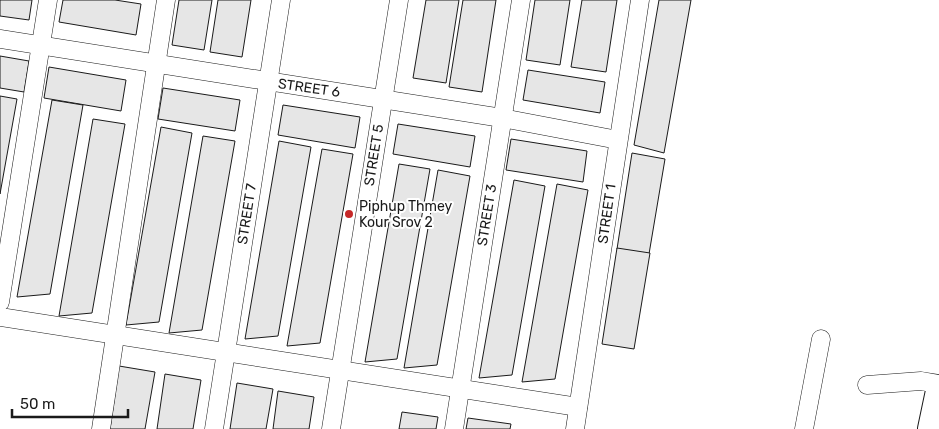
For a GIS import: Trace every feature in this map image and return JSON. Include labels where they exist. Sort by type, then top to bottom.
[{"type":"highway","points":[[931,429],[939,391]]},
{"type":"street","points":[[0,302],[48,0]]},
{"type":"street","points":[[101,429],[166,0]]},
{"type":"street","name":"STREET 7","points":[[214,429],[280,0]]},
{"type":"street","name":"STREET 5","points":[[330,429],[399,0]]},
{"type":"street","name":"STREET 3","points":[[454,429],[520,0]]},
{"type":"street","name":"STREET 1","points":[[575,429],[640,0]]},
{"type":"street","name":"STREET 6","points":[[0,39],[268,82],[384,98],[618,140]]},
{"type":"street","points":[[0,317],[116,336],[340,368],[578,407]]},
{"type":"street","points":[[804,429],[821,339]]},
{"type":"street","points":[[867,385],[921,381],[939,384]]},
{"type":"building","points":[[0,0],[32,0],[29,20],[0,16]]},
{"type":"building","points":[[63,0],[115,0],[141,4],[136,35],[59,22]]},
{"type":"building","points":[[179,0],[212,0],[204,50],[172,45]]},
{"type":"building","points":[[218,0],[251,0],[242,57],[210,52]]},
{"type":"building","points":[[426,0],[459,0],[446,83],[413,78]]},
{"type":"building","points":[[463,0],[496,0],[482,92],[449,87]]},
{"type":"building","points":[[535,0],[570,0],[560,65],[526,60]]},
{"type":"building","points":[[582,0],[617,0],[606,72],[571,67]]},
{"type":"building","points":[[659,0],[691,0],[664,153],[634,145]]},
{"type":"building","points":[[0,56],[29,61],[24,92],[0,88]]},
{"type":"building","points":[[49,67],[126,80],[121,111],[44,98]]},
{"type":"building","points":[[528,70],[605,82],[600,113],[523,100]]},
{"type":"building","points":[[163,88],[240,100],[235,131],[158,119]]},
{"type":"building","points":[[0,96],[17,99],[0,194]]},
{"type":"building","points":[[52,100],[83,105],[50,294],[17,297]]},
{"type":"building","points":[[283,105],[360,117],[355,148],[278,135]]},
{"type":"building","points":[[93,119],[125,124],[92,313],[59,316]]},
{"type":"building","points":[[398,124],[475,136],[470,167],[393,154]]},
{"type":"building","points":[[161,127],[192,133],[159,322],[126,325]]},
{"type":"building","points":[[203,136],[235,141],[202,330],[169,333]]},
{"type":"building","points":[[511,139],[587,151],[583,182],[506,170]]},
{"type":"building","points":[[279,141],[311,147],[278,336],[245,339]]},
{"type":"building","points":[[322,149],[353,154],[320,343],[287,346]]},
{"type":"building","points":[[632,153],[665,159],[649,254],[617,249]]},
{"type":"building","points":[[399,164],[430,169],[397,359],[365,362]]},
{"type":"building","points":[[438,170],[470,176],[437,365],[404,368]]},
{"type":"building","points":[[514,180],[545,186],[512,375],[479,378]]},
{"type":"building","points":[[557,184],[588,190],[555,379],[522,382]]},
{"type":"building","points":[[617,248],[650,253],[634,349],[602,344]]},
{"type":"building","points":[[119,366],[155,372],[145,429],[110,429]]},
{"type":"building","points":[[165,374],[201,380],[193,429],[157,429]]},
{"type":"building","points":[[237,383],[273,389],[266,429],[230,429]]},
{"type":"building","points":[[278,391],[314,397],[309,429],[273,429]]},
{"type":"building","points":[[402,412],[438,417],[436,429],[399,429]]},
{"type":"building","points":[[468,418],[511,424],[510,429],[466,429]]},
{"type":"place","name":"Piphup Thmey Kour Srov 2","points":[[349,214]]}]
